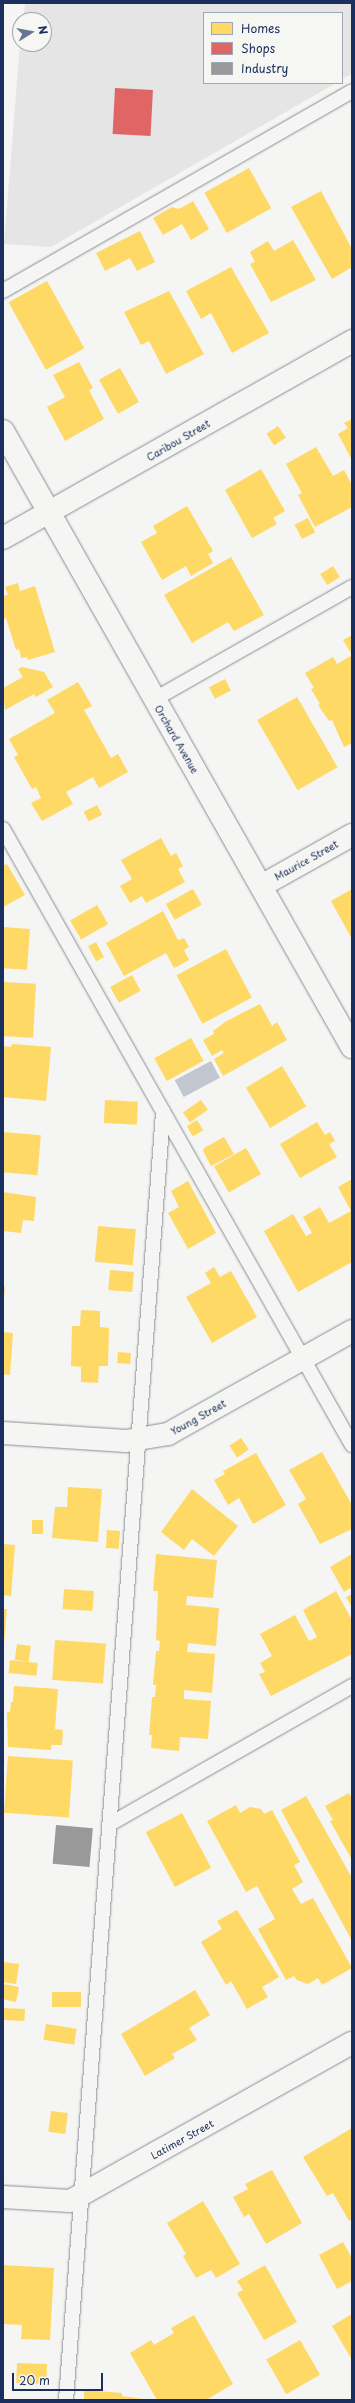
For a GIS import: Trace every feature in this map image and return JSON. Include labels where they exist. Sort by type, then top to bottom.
[{"type":"street","name":"Caribou Street","points":[[3,538],[352,341]]},
{"type":"street","name":"Orchard Avenue","points":[[3,431],[352,1047]]},
{"type":"street","name":"Maurice Street","points":[[261,886],[352,835]]},
{"type":"street","name":"Young Street","points":[[3,1433],[126,1441],[168,1434],[352,1331]]},
{"type":"street","name":"Latimer Street","points":[[3,2197],[70,2201],[352,2043]]},
{"type":"lane","points":[[3,292],[352,91]]},
{"type":"lane","points":[[155,699],[352,587]]},
{"type":"lane","points":[[3,829],[352,1445]]},
{"type":"lane","points":[[66,2400],[83,2194],[164,1112]]},
{"type":"lane","points":[[110,1824],[352,1686]]},
{"type":"shaded area","points":[[25,3],[352,3],[352,74],[343,78],[343,12],[203,12],[203,84],[334,84],[51,247],[4,244],[19,52],[52,52],[52,12],[24,12]]},
{"type":"shaded area","points":[[211,1061],[220,1078],[184,1097],[175,1080]]},
{"type":"building: Homes","points":[[249,168],[271,208],[227,233],[204,193]]},
{"type":"building: Homes","points":[[321,191],[352,249],[352,267],[332,279],[291,207]]},
{"type":"building: Homes","points":[[193,201],[209,229],[191,240],[182,224],[163,235],[153,218],[172,207],[179,209]]},
{"type":"building: Homes","points":[[140,231],[155,262],[137,271],[130,258],[105,271],[96,253]]},
{"type":"building: Homes","points":[[293,240],[316,280],[271,302],[250,264],[255,262],[250,252],[268,241],[274,251]]},
{"type":"building: Homes","points":[[231,267],[269,333],[232,353],[211,313],[201,319],[186,291]]},
{"type":"building: Homes","points":[[47,281],[84,348],[46,370],[9,302]]},
{"type":"building: Homes","points":[[169,291],[204,354],[166,374],[149,341],[141,345],[124,312]]},
{"type":"building: Homes","points":[[79,362],[93,388],[89,390],[104,419],[65,441],[47,407],[65,397],[53,375]]},
{"type":"building: Homes","points":[[120,368],[139,402],[118,414],[99,380]]},
{"type":"building: Homes","points":[[352,419],[352,460],[338,434],[348,428],[344,423]]},
{"type":"building: Homes","points":[[278,426],[286,438],[274,445],[266,434]]},
{"type":"building: Homes","points":[[316,447],[333,476],[344,470],[352,485],[352,507],[315,527],[298,495],[302,493],[286,464]]},
{"type":"building: Homes","points":[[261,469],[285,511],[273,518],[277,524],[252,538],[225,490]]},
{"type":"building: Homes","points":[[187,506],[213,551],[208,554],[213,563],[191,576],[186,566],[162,580],[141,542],[157,533],[153,526]]},
{"type":"building: Homes","points":[[308,518],[315,532],[302,539],[295,525]]},
{"type":"building: Homes","points":[[231,557],[264,615],[234,631],[228,622],[192,643],[164,595]]},
{"type":"building: Homes","points":[[333,566],[340,577],[327,585],[320,574]]},
{"type":"building: Homes","points":[[18,583],[20,591],[35,586],[55,652],[28,660],[27,657],[21,658],[19,649],[16,650],[6,618],[3,619],[3,596],[8,595],[5,587]]},
{"type":"building: Homes","points":[[352,635],[352,655],[343,640]]},
{"type":"building: Homes","points":[[352,655],[352,743],[344,747],[332,720],[329,721],[318,705],[320,704],[311,689],[314,688],[305,673],[333,657],[337,664]]},
{"type":"building: Homes","points":[[22,667],[44,672],[53,687],[36,697],[34,694],[5,710],[3,688],[23,677],[18,669]]},
{"type":"building: Homes","points":[[225,679],[231,691],[215,699],[209,687]]},
{"type":"building: Homes","points":[[78,682],[92,706],[84,710],[111,758],[118,754],[128,772],[99,788],[93,777],[66,792],[73,804],[42,821],[31,803],[41,798],[36,787],[32,789],[14,757],[18,755],[9,739],[55,713],[47,700]]},
{"type":"building: Homes","points":[[297,697],[338,767],[298,790],[257,720]]},
{"type":"building: Homes","points":[[97,805],[102,815],[89,822],[84,812]]},
{"type":"building: Homes","points":[[161,838],[171,856],[176,853],[183,866],[178,869],[185,882],[146,903],[142,896],[130,903],[120,886],[132,879],[121,860]]},
{"type":"building: Homes","points":[[7,864],[25,895],[3,907],[3,866]]},
{"type":"building: Homes","points":[[193,889],[202,905],[175,920],[166,904]]},
{"type":"building: Homes","points":[[352,889],[352,939],[331,901]]},
{"type":"building: Homes","points":[[97,905],[108,924],[81,940],[70,920]]},
{"type":"building: Homes","points":[[163,911],[178,940],[184,938],[189,947],[184,950],[189,960],[174,968],[166,953],[124,976],[106,943]]},
{"type":"building: Homes","points":[[3,927],[30,929],[27,970],[3,968]]},
{"type":"building: Homes","points":[[96,942],[104,957],[96,961],[88,946]]},
{"type":"building: Homes","points":[[226,949],[252,998],[202,1024],[177,975]]},
{"type":"building: Homes","points":[[132,975],[141,991],[119,1003],[110,987]]},
{"type":"building: Homes","points":[[3,982],[36,984],[33,1038],[3,1036]]},
{"type":"building: Homes","points":[[260,1004],[272,1026],[277,1022],[287,1040],[223,1076],[214,1059],[224,1053],[222,1050],[212,1056],[203,1040],[214,1034],[213,1031],[225,1022]]},
{"type":"building: Homes","points":[[191,1038],[204,1061],[167,1081],[154,1058]]},
{"type":"building: Homes","points":[[12,1044],[51,1047],[46,1101],[3,1097],[3,1046],[11,1047]]},
{"type":"building: Homes","points":[[282,1066],[306,1106],[270,1128],[246,1088]]},
{"type":"building: Homes","points":[[105,1100],[138,1102],[137,1125],[104,1123]]},
{"type":"building: Homes","points":[[201,1100],[208,1110],[190,1122],[183,1113]]},
{"type":"building: Homes","points":[[197,1120],[203,1130],[193,1136],[187,1126]]},
{"type":"building: Homes","points":[[317,1122],[325,1135],[330,1132],[335,1141],[329,1144],[337,1157],[300,1178],[280,1144]]},
{"type":"building: Homes","points":[[3,1132],[41,1135],[37,1175],[3,1172]]},
{"type":"building: Homes","points":[[224,1137],[234,1154],[211,1166],[203,1151],[204,1148]]},
{"type":"building: Homes","points":[[246,1148],[261,1174],[229,1192],[214,1166]]},
{"type":"building: Homes","points":[[352,1179],[352,1262],[298,1292],[264,1231],[293,1214],[306,1236],[312,1233],[303,1217],[320,1207],[329,1223],[351,1211],[338,1187]]},
{"type":"building: Homes","points":[[188,1181],[216,1233],[188,1249],[168,1213],[179,1207],[171,1191]]},
{"type":"building: Homes","points":[[3,1192],[36,1197],[34,1221],[23,1220],[21,1233],[3,1231]]},
{"type":"building: Homes","points":[[98,1226],[136,1229],[133,1265],[95,1262]]},
{"type":"building: Homes","points":[[214,1267],[220,1277],[231,1271],[257,1317],[212,1343],[186,1297],[211,1283],[205,1273]]},
{"type":"building: Homes","points":[[110,1270],[134,1272],[132,1292],[108,1290]]},
{"type":"building: Homes","points":[[3,1287],[5,1287],[4,1298],[3,1298]]},
{"type":"building: Homes","points":[[81,1310],[100,1311],[100,1327],[109,1328],[108,1366],[99,1366],[98,1383],[81,1382],[81,1367],[71,1366],[72,1326],[80,1326]]},
{"type":"building: Homes","points":[[3,1332],[13,1333],[10,1375],[3,1374]]},
{"type":"building: Homes","points":[[118,1352],[131,1353],[130,1364],[117,1363]]},
{"type":"building: Homes","points":[[241,1438],[249,1450],[237,1457],[229,1446]]},
{"type":"building: Homes","points":[[322,1452],[352,1505],[352,1529],[320,1544],[298,1504],[306,1499],[289,1470]]},
{"type":"building: Homes","points":[[256,1453],[286,1505],[253,1524],[239,1498],[228,1505],[214,1480],[225,1474],[223,1471]]},
{"type":"building: Homes","points":[[68,1487],[102,1489],[98,1542],[52,1538],[55,1507],[67,1507]]},
{"type":"building: Homes","points":[[192,1489],[238,1526],[214,1556],[192,1539],[184,1550],[161,1532]]},
{"type":"building: Homes","points":[[32,1520],[43,1520],[43,1534],[32,1534]]},
{"type":"building: Homes","points":[[107,1530],[120,1531],[119,1549],[106,1548]]},
{"type":"building: Homes","points":[[3,1544],[15,1545],[11,1596],[3,1595]]},
{"type":"building: Homes","points":[[156,1554],[217,1560],[213,1598],[187,1596],[186,1605],[219,1608],[216,1646],[188,1643],[187,1652],[215,1654],[212,1693],[184,1690],[184,1699],[211,1701],[208,1739],[180,1737],[179,1751],[151,1748],[152,1735],[149,1735],[152,1697],[155,1697],[156,1685],[153,1685],[156,1651],[159,1651],[160,1641],[156,1640],[158,1591],[153,1591]]},
{"type":"building: Homes","points":[[352,1554],[352,1587],[344,1592],[330,1567]]},
{"type":"building: Homes","points":[[64,1589],[94,1591],[93,1611],[63,1609]]},
{"type":"building: Homes","points":[[336,1591],[352,1620],[352,1654],[271,1696],[259,1674],[265,1672],[260,1663],[272,1656],[260,1634],[295,1615],[309,1641],[317,1637],[303,1610]]},
{"type":"building: Homes","points":[[352,1594],[352,1608],[346,1597]]},
{"type":"building: Homes","points":[[3,1609],[7,1609],[4,1644],[3,1644]]},
{"type":"building: Homes","points":[[55,1640],[106,1644],[103,1683],[52,1680]]},
{"type":"building: Homes","points":[[17,1644],[31,1646],[29,1662],[15,1660]]},
{"type":"building: Homes","points":[[10,1660],[38,1663],[36,1676],[9,1673]]},
{"type":"building: Homes","points":[[14,1686],[58,1689],[55,1729],[63,1730],[62,1745],[51,1745],[51,1750],[8,1747],[7,1712],[10,1712],[11,1702],[13,1702]]},
{"type":"building: Homes","points":[[8,1756],[73,1761],[69,1817],[4,1813]]},
{"type":"building: Homes","points":[[349,1793],[352,1798],[352,1860],[330,1821],[333,1820],[325,1806]]},
{"type":"building: Homes","points":[[306,1796],[352,1878],[352,1941],[281,1810]]},
{"type":"building: Homes","points":[[236,1805],[240,1813],[250,1807],[261,1809],[264,1814],[272,1810],[300,1862],[294,1865],[303,1882],[292,1889],[301,1904],[313,1898],[352,1968],[322,1985],[318,1978],[308,1984],[297,1980],[294,1976],[286,1980],[258,1929],[275,1919],[257,1886],[246,1892],[207,1821]]},
{"type":"building: Homes","points":[[182,1813],[211,1868],[175,1887],[146,1832]]},
{"type":"building: Homes","points":[[237,1910],[279,1977],[262,1987],[268,1997],[247,2009],[231,1981],[226,1985],[201,1942],[222,1929],[217,1921]]},
{"type":"building: Homes","points":[[3,1962],[19,1964],[16,1984],[3,1982]]},
{"type":"building: Homes","points":[[3,1984],[19,1987],[16,2002],[3,1999]]},
{"type":"building: Homes","points":[[195,1990],[210,2015],[189,2028],[197,2040],[172,2054],[175,2058],[145,2076],[121,2034]]},
{"type":"building: Homes","points":[[52,1992],[81,1992],[81,2007],[52,2007]]},
{"type":"building: Homes","points":[[4,2008],[25,2009],[24,2021],[3,2020]]},
{"type":"building: Homes","points":[[46,2024],[77,2029],[74,2045],[43,2040]]},
{"type":"building: Homes","points":[[51,2111],[68,2113],[65,2134],[48,2132]]},
{"type":"building: Homes","points":[[352,2128],[352,2219],[349,2221],[333,2193],[327,2196],[303,2157]]},
{"type":"building: Homes","points":[[272,2170],[302,2223],[266,2244],[249,2214],[244,2217],[233,2197],[248,2189],[245,2184]]},
{"type":"building: Homes","points":[[203,2201],[240,2264],[216,2278],[211,2270],[196,2278],[183,2256],[186,2254],[167,2223]]},
{"type":"building: Homes","points":[[343,2242],[352,2258],[352,2281],[337,2289],[319,2255]]},
{"type":"building: Homes","points":[[3,2265],[54,2268],[50,2340],[21,2339],[22,2325],[3,2324]]},
{"type":"building: Homes","points":[[265,2265],[297,2322],[264,2340],[237,2293],[243,2290],[237,2281]]},
{"type":"building: Homes","points":[[352,2314],[352,2360],[332,2326]]},
{"type":"building: Homes","points":[[194,2315],[233,2384],[206,2400],[157,2400],[130,2353],[151,2340],[154,2345],[174,2333],[171,2328]]},
{"type":"building: Homes","points":[[300,2340],[320,2375],[286,2394],[266,2360]]},
{"type":"building: Homes","points":[[17,2363],[47,2364],[46,2384],[16,2383]]},
{"type":"building: Homes","points":[[84,2390],[122,2393],[122,2396],[150,2400],[84,2400]]},
{"type":"building: Shops","points":[[115,88],[153,90],[151,136],[113,134]]},
{"type":"building: Industry","points":[[56,1825],[93,1828],[89,1867],[53,1864]]}]
